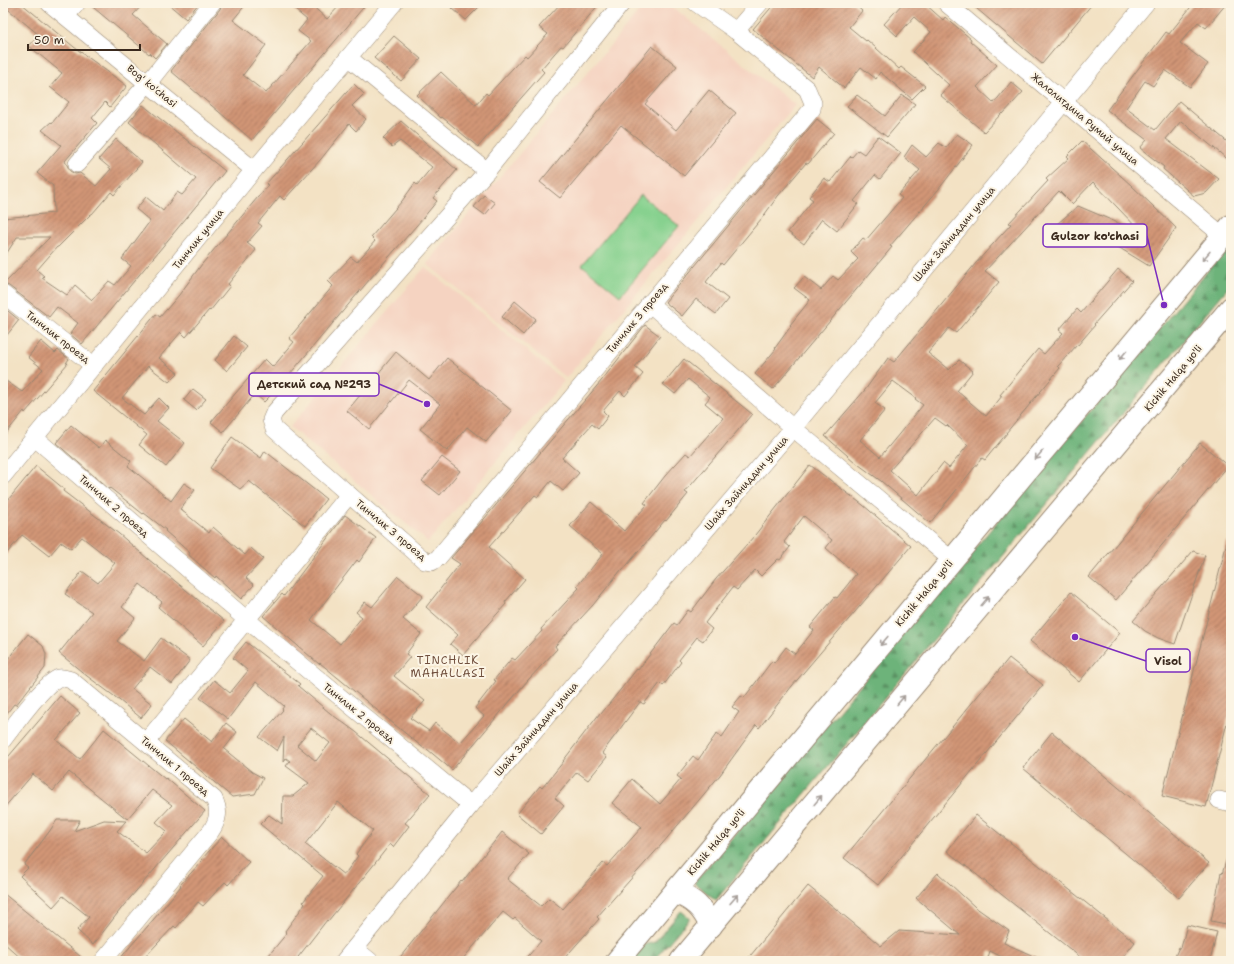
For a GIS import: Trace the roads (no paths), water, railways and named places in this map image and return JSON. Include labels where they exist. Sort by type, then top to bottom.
[{"type":"highway","name":"Kichik Halqa yo'li","points":[[617,961],[1227,231]]},
{"type":"highway","name":"Kichik Halqa yo'li","points":[[681,961],[1231,308]]},
{"type":"highway","points":[[675,892],[687,897],[695,903],[704,913],[711,926]]},
{"type":"street","name":"Bog' ko'chasi","points":[[49,3],[254,170]]},
{"type":"street","points":[[66,16],[77,3]]},
{"type":"street","points":[[77,164],[148,83],[212,3]]},
{"type":"street","name":"Тинчлик улица","points":[[3,476],[254,170],[394,3]]},
{"type":"street","name":"Тинчлик 3 проезд","points":[[622,3],[487,171],[274,413],[271,420],[274,429],[425,561],[432,562],[438,558],[812,108],[813,103],[807,89],[736,32],[696,3]]},
{"type":"street","points":[[736,32],[760,3]]},
{"type":"street","name":"Жалолитдина Румий улица","points":[[946,3],[1064,102],[1227,231]]},
{"type":"street","name":"Шайх Зайниддин улица","points":[[350,955],[471,805],[793,428],[1146,3]]},
{"type":"street","points":[[349,58],[487,171]]},
{"type":"street","name":"Тинчлик проезд","points":[[3,294],[94,366]]},
{"type":"street","points":[[650,303],[793,428],[952,560]]},
{"type":"street","name":"Тинчлик 2 проезд","points":[[35,438],[247,620],[471,805]]},
{"type":"street","points":[[146,742],[349,495]]},
{"type":"street","name":"Тинчлик 1 проезд","points":[[3,740],[46,686],[58,678],[71,680],[214,799],[218,807],[216,823],[211,831],[103,961]]},
{"type":"street","points":[[350,955],[370,961]]},
{"type":"place","name":"Gulzor ko'chasi","points":[[1164,305]]},
{"type":"place","name":"Детский сад №293","points":[[427,404]]},
{"type":"place","name":"Visol","points":[[1075,637]]},
{"type":"district","name":"TINCHLIK MAHALLASI","points":[[448,666]]}]
